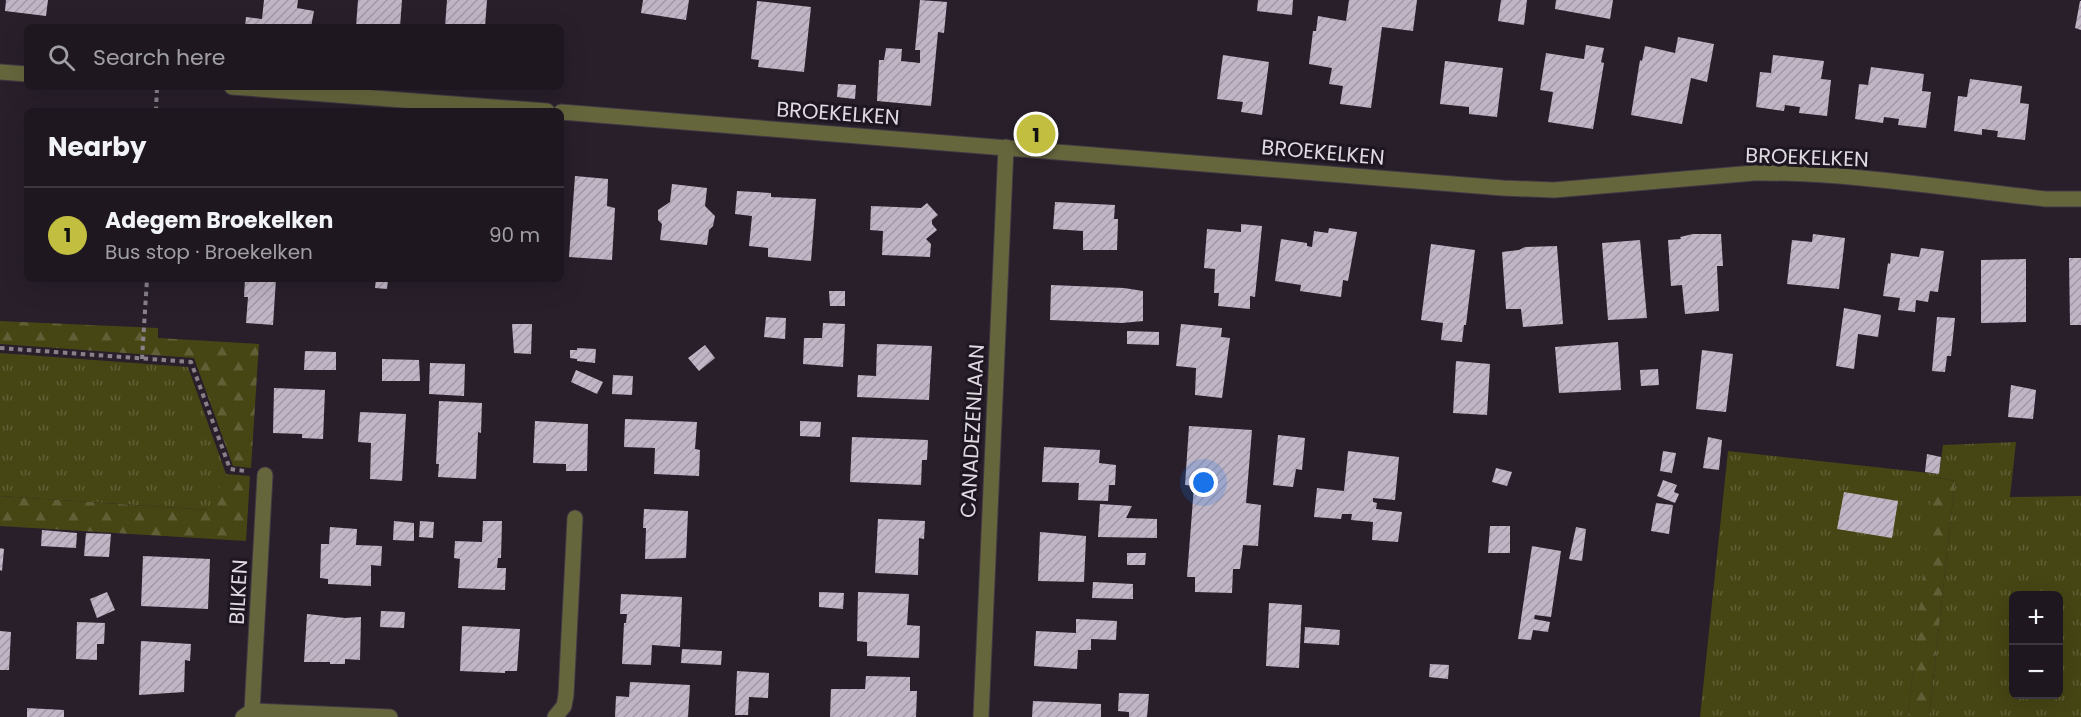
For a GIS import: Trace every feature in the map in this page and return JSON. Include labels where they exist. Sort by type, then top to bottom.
[{"type":"street","points":[[0,72],[24,74]]},
{"type":"street","points":[[271,90],[508,108]]},
{"type":"street","name":"BROEKELKEN","points":[[564,112],[1503,188],[1554,190],[1754,173],[1787,173],[2046,199],[2081,199]]},
{"type":"street","name":"CANADEZENLAAN","points":[[981,717],[1006,147]]},
{"type":"street","name":"BILKEN","points":[[265,475],[247,714],[390,717]]},
{"type":"street","points":[[555,717],[564,706],[566,695],[575,518]]},
{"type":"path","points":[[156,108],[157,90]]},
{"type":"path","points":[[142,359],[147,282]]},
{"type":"path","points":[[0,348],[191,362],[230,469],[265,475]]},
{"type":"green space","points":[[0,321],[158,328],[158,338],[259,344],[251,468],[233,466],[194,358],[0,344]]},
{"type":"green space","points":[[0,353],[188,367],[226,474],[209,510],[0,496]]},
{"type":"green space","points":[[2016,442],[2010,497],[2081,496],[2081,717],[1929,717],[1955,481],[1934,477],[1908,717],[1700,717],[1728,451],[1939,474],[1943,445]]},
{"type":"green space","points":[[226,474],[250,476],[246,541],[0,526],[0,496],[208,510]]},
{"type":"green space","points":[[1933,477],[1955,481],[1929,717],[1908,717]]},
{"type":"building","points":[[6,0],[48,0],[46,16],[5,11]]},
{"type":"building","points":[[264,0],[298,0],[297,8],[314,11],[312,24],[245,24],[246,17],[262,19]]},
{"type":"building","points":[[358,0],[402,0],[400,24],[356,24]]},
{"type":"building","points":[[447,0],[487,0],[485,24],[445,24]]},
{"type":"building","points":[[643,0],[689,0],[686,20],[641,13]]},
{"type":"building","points":[[920,0],[947,2],[944,33],[938,32],[931,106],[877,101],[879,60],[884,60],[886,48],[902,49],[901,61],[920,63],[920,50],[915,50]]},
{"type":"building","points":[[1258,0],[1293,0],[1292,15],[1257,11]]},
{"type":"building","points":[[1349,0],[1417,0],[1413,31],[1382,27],[1371,108],[1340,104],[1343,86],[1329,84],[1332,68],[1309,64],[1313,31],[1316,31],[1318,16],[1346,21]]},
{"type":"building","points":[[1501,0],[1527,0],[1524,25],[1498,21]]},
{"type":"building","points":[[1556,0],[1613,0],[1610,19],[1555,9]]},
{"type":"building","points":[[757,1],[811,7],[804,72],[758,67],[759,60],[751,59]]},
{"type":"building","points":[[2081,1],[2081,30],[2075,28]]},
{"type":"building","points":[[1678,37],[1714,44],[1707,82],[1691,78],[1682,124],[1631,115],[1640,60],[1642,61],[1645,46],[1675,53]]},
{"type":"building","points":[[1586,45],[1604,48],[1601,62],[1604,63],[1593,129],[1548,122],[1553,92],[1540,90],[1546,53],[1584,59]]},
{"type":"building","points":[[1223,55],[1269,62],[1262,115],[1241,112],[1243,102],[1217,99]]},
{"type":"building","points":[[1773,55],[1824,61],[1821,79],[1831,80],[1827,116],[1799,113],[1800,107],[1785,105],[1784,111],[1756,107],[1760,72],[1771,73]]},
{"type":"building","points":[[1445,61],[1503,68],[1497,117],[1469,114],[1469,107],[1440,104]]},
{"type":"building","points":[[1871,67],[1924,74],[1922,91],[1931,92],[1926,128],[1898,125],[1899,119],[1884,117],[1883,123],[1855,119],[1859,84],[1868,85]]},
{"type":"building","points":[[1970,79],[2022,86],[2020,103],[2029,104],[2025,140],[1997,137],[1998,131],[1982,129],[1982,135],[1954,131],[1958,96],[1967,97]]},
{"type":"building","points":[[838,84],[856,85],[855,99],[837,97]]},
{"type":"building","points":[[575,176],[608,179],[607,206],[615,208],[612,260],[569,257]]},
{"type":"building","points":[[672,184],[707,188],[705,206],[715,216],[713,226],[709,230],[707,245],[660,240],[662,224],[658,220],[658,210],[670,202]]},
{"type":"building","points":[[737,191],[771,193],[771,197],[816,199],[811,261],[768,257],[768,248],[749,246],[752,216],[735,214]]},
{"type":"building","points":[[1055,202],[1115,205],[1114,219],[1118,219],[1117,250],[1083,250],[1083,231],[1053,229]]},
{"type":"building","points":[[927,203],[938,215],[932,220],[937,230],[926,239],[931,244],[930,257],[882,255],[883,231],[870,230],[871,206],[921,208]]},
{"type":"building","points":[[1241,224],[1262,226],[1255,297],[1250,296],[1250,309],[1218,306],[1219,293],[1214,293],[1215,269],[1204,268],[1207,229],[1241,232]]},
{"type":"building","points":[[1329,228],[1357,232],[1348,281],[1343,280],[1341,297],[1300,291],[1301,285],[1275,281],[1281,239],[1307,243],[1307,246],[1312,247],[1314,231],[1328,233]]},
{"type":"building","points":[[1693,234],[1721,234],[1723,266],[1717,266],[1719,311],[1685,314],[1682,285],[1671,286],[1668,240],[1681,239],[1680,237]]},
{"type":"building","points":[[1813,234],[1845,238],[1839,289],[1787,284],[1792,240],[1812,242]]},
{"type":"building","points":[[1640,240],[1647,318],[1608,320],[1602,243]]},
{"type":"building","points":[[1431,244],[1475,250],[1462,342],[1441,340],[1443,323],[1421,320]]},
{"type":"building","points":[[1557,246],[1563,324],[1523,327],[1521,309],[1506,309],[1502,252],[1525,247]]},
{"type":"building","points":[[1921,248],[1944,251],[1938,292],[1930,291],[1928,302],[1916,300],[1915,312],[1898,310],[1900,298],[1883,296],[1891,253],[1919,257]]},
{"type":"building","points":[[2069,258],[2081,258],[2081,325],[2070,325]]},
{"type":"building","points":[[2026,259],[2026,322],[1981,323],[1981,260]]},
{"type":"building","points":[[245,282],[276,282],[273,325],[246,323],[248,297],[244,297]]},
{"type":"building","points":[[376,282],[388,282],[387,289],[375,288]]},
{"type":"building","points":[[1051,285],[1143,291],[1143,321],[1122,323],[1050,320]]},
{"type":"building","points":[[829,291],[845,291],[845,306],[830,306]]},
{"type":"building","points":[[1844,308],[1881,315],[1878,337],[1858,334],[1854,369],[1836,366]]},
{"type":"building","points":[[766,317],[786,318],[785,339],[764,337]]},
{"type":"building","points":[[1937,317],[1955,318],[1951,356],[1947,356],[1945,372],[1932,371]]},
{"type":"building","points":[[823,323],[845,324],[843,367],[803,364],[804,338],[822,338]]},
{"type":"building","points":[[512,324],[532,324],[531,354],[514,353]]},
{"type":"building","points":[[1181,324],[1222,328],[1221,337],[1230,338],[1222,398],[1195,395],[1196,368],[1176,366]]},
{"type":"building","points":[[1127,331],[1159,332],[1159,345],[1127,344]]},
{"type":"building","points":[[1618,342],[1621,390],[1559,393],[1555,347]]},
{"type":"building","points":[[877,344],[932,346],[929,400],[857,397],[858,375],[876,376]]},
{"type":"building","points":[[705,345],[715,358],[699,371],[688,358]]},
{"type":"building","points":[[577,348],[596,349],[595,363],[570,358],[570,350],[577,350]]},
{"type":"building","points":[[1702,350],[1733,354],[1726,412],[1696,409]]},
{"type":"building","points":[[305,351],[336,352],[336,370],[304,370]]},
{"type":"building","points":[[382,359],[419,360],[420,381],[382,381]]},
{"type":"building","points":[[1456,361],[1490,364],[1487,415],[1453,413]]},
{"type":"building","points":[[430,363],[465,364],[464,396],[429,394]]},
{"type":"building","points":[[1658,369],[1659,385],[1641,386],[1640,370]]},
{"type":"building","points":[[576,370],[603,382],[597,394],[571,382]]},
{"type":"building","points":[[613,375],[633,376],[632,395],[612,394]]},
{"type":"building","points":[[2011,385],[2036,390],[2033,419],[2008,417]]},
{"type":"building","points":[[274,388],[325,390],[323,439],[302,438],[302,434],[273,433]]},
{"type":"building","points":[[439,401],[482,403],[476,479],[438,477],[439,464],[436,464]]},
{"type":"building","points":[[360,412],[406,414],[402,481],[370,479],[371,443],[358,442]]},
{"type":"building","points":[[625,419],[697,422],[695,449],[700,450],[699,476],[654,474],[655,448],[624,447]]},
{"type":"building","points":[[535,421],[588,424],[587,471],[566,471],[566,464],[533,463]]},
{"type":"building","points":[[800,421],[821,422],[820,437],[800,436]]},
{"type":"building","points":[[1189,426],[1252,430],[1246,503],[1261,505],[1258,546],[1243,545],[1240,569],[1233,569],[1232,593],[1195,592],[1195,577],[1187,577],[1194,486],[1185,485]]},
{"type":"building","points":[[1278,435],[1305,438],[1302,470],[1296,469],[1293,487],[1273,485]]},
{"type":"building","points":[[852,437],[928,440],[927,460],[922,460],[921,485],[850,482]]},
{"type":"building","points":[[1708,437],[1722,440],[1719,470],[1703,468]]},
{"type":"building","points":[[1044,447],[1100,450],[1099,463],[1116,465],[1115,485],[1109,485],[1108,501],[1078,500],[1079,483],[1042,482]]},
{"type":"building","points":[[1348,451],[1399,457],[1395,500],[1373,498],[1373,502],[1377,503],[1376,509],[1402,512],[1398,542],[1372,540],[1373,522],[1351,520],[1352,514],[1342,514],[1341,519],[1314,517],[1317,488],[1344,491]]},
{"type":"building","points":[[1663,451],[1676,453],[1672,473],[1660,471]]},
{"type":"building","points":[[1927,454],[1941,457],[1939,474],[1925,472]]},
{"type":"building","points":[[1496,468],[1512,472],[1507,486],[1492,482]]},
{"type":"building","points":[[1663,480],[1677,485],[1674,492],[1679,494],[1675,503],[1657,496]]},
{"type":"building","points":[[1844,492],[1898,501],[1892,538],[1837,529]]},
{"type":"building","points":[[1656,503],[1673,505],[1669,534],[1651,531]]},
{"type":"building","points":[[1100,504],[1132,506],[1126,518],[1157,519],[1157,538],[1098,537]]},
{"type":"building","points":[[644,509],[688,511],[686,558],[645,559]]},
{"type":"building","points":[[878,519],[925,521],[924,539],[919,538],[918,575],[875,573]]},
{"type":"building","points":[[394,521],[414,523],[414,541],[393,540]]},
{"type":"building","points":[[420,521],[434,522],[433,538],[419,537]]},
{"type":"building","points":[[483,521],[502,521],[501,558],[498,558],[497,568],[506,568],[505,590],[458,588],[460,559],[454,558],[455,541],[482,542]]},
{"type":"building","points":[[1490,526],[1510,526],[1510,553],[1488,553]]},
{"type":"building","points":[[330,527],[357,529],[356,545],[382,546],[381,566],[371,565],[371,586],[328,584],[328,579],[320,578],[321,544],[329,544]]},
{"type":"building","points":[[1576,527],[1586,529],[1582,561],[1569,559]]},
{"type":"building","points":[[42,530],[77,533],[76,548],[41,546]]},
{"type":"building","points":[[1040,532],[1086,536],[1084,582],[1038,581]]},
{"type":"building","points":[[86,533],[111,534],[109,557],[84,556]]},
{"type":"building","points":[[1532,546],[1561,551],[1551,617],[1535,615],[1534,619],[1550,622],[1548,632],[1533,630],[1531,640],[1518,639]]},
{"type":"building","points":[[0,548],[4,549],[2,571],[0,570]]},
{"type":"building","points":[[1127,553],[1146,553],[1145,565],[1127,565]]},
{"type":"building","points":[[143,556],[210,559],[208,609],[141,606]]},
{"type":"building","points":[[1093,582],[1133,584],[1133,599],[1092,598]]},
{"type":"building","points":[[107,592],[115,610],[97,618],[90,599]]},
{"type":"building","points":[[819,592],[844,593],[843,609],[819,607]]},
{"type":"building","points":[[858,592],[909,594],[907,625],[920,626],[919,658],[867,656],[867,642],[857,641]]},
{"type":"building","points":[[621,594],[682,597],[680,647],[652,645],[651,665],[622,664],[624,623],[626,623],[627,614],[620,614]]},
{"type":"building","points":[[1269,603],[1302,605],[1299,668],[1266,666]]},
{"type":"building","points":[[381,611],[405,612],[404,628],[380,627]]},
{"type":"building","points":[[307,614],[345,618],[361,617],[360,660],[345,659],[345,664],[304,662]]},
{"type":"building","points":[[1076,619],[1117,621],[1116,640],[1091,639],[1091,650],[1078,650],[1077,669],[1034,666],[1036,631],[1076,633]]},
{"type":"building","points":[[77,622],[105,623],[104,644],[97,644],[97,660],[76,659]]},
{"type":"building","points":[[462,626],[520,629],[517,671],[505,671],[505,673],[460,671]]},
{"type":"building","points":[[1305,627],[1340,630],[1339,645],[1304,643]]},
{"type":"building","points":[[0,631],[11,632],[9,670],[0,670]]},
{"type":"building","points":[[141,641],[191,644],[190,661],[185,660],[184,692],[139,695]]},
{"type":"building","points":[[682,649],[722,651],[721,665],[681,663]]},
{"type":"building","points":[[1430,664],[1449,665],[1448,679],[1429,677]]},
{"type":"building","points":[[737,671],[769,673],[768,698],[749,697],[748,715],[735,715]]},
{"type":"building","points":[[866,676],[910,677],[910,691],[917,691],[916,717],[830,717],[831,689],[865,689]]},
{"type":"building","points":[[630,682],[690,685],[688,717],[615,717],[616,696],[629,697]]},
{"type":"building","points":[[1119,693],[1149,694],[1147,717],[1129,717],[1129,712],[1118,711]]},
{"type":"building","points":[[1033,701],[1101,704],[1101,717],[1032,717]]},
{"type":"building","points":[[27,708],[64,710],[64,717],[27,717]]},
{"type":"place","name":"Adegem Broekelken","points":[[1036,134]]}]
